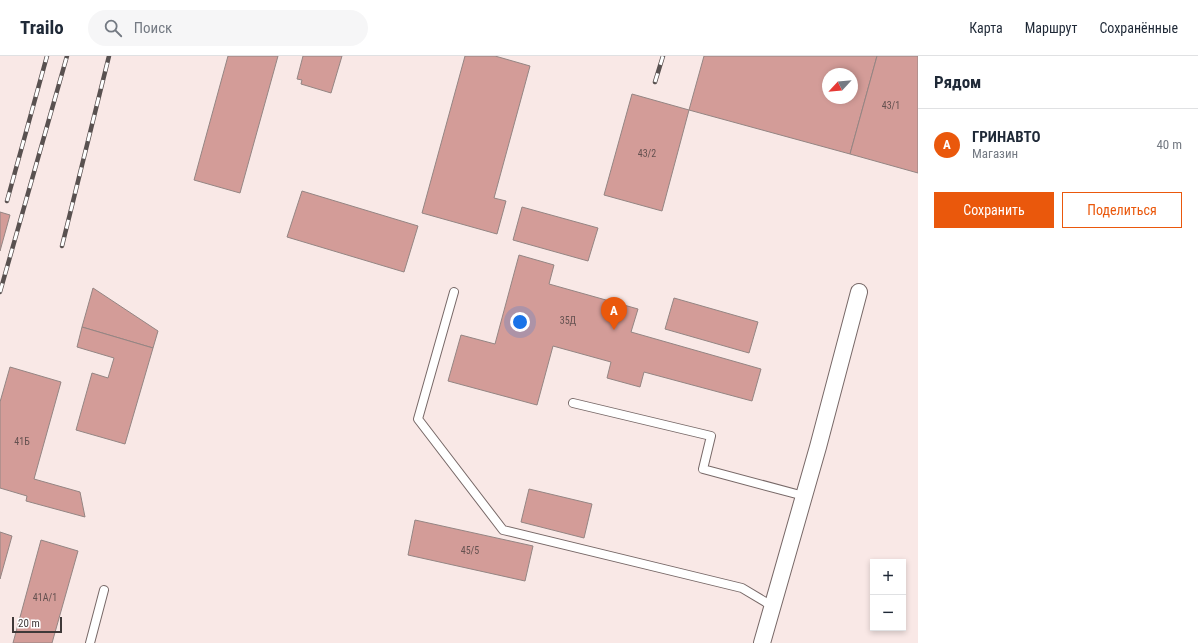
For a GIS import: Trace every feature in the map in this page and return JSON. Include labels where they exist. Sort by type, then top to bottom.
[{"type":"street","points":[[762,643],[804,496],[859,292]]},
{"type":"lane","points":[[454,292],[418,419],[503,530],[742,588],[772,606]]},
{"type":"lane","points":[[573,403],[711,436],[703,470],[804,496]]},
{"type":"lane","points":[[90,643],[104,590]]},
{"type":"building","points":[[228,56],[278,56],[240,193],[194,180]]},
{"type":"building","points":[[303,56],[342,56],[331,93],[301,84],[302,80],[297,79]]},
{"type":"building","points":[[465,56],[495,56],[530,66],[494,198],[506,201],[497,234],[422,213]]},
{"type":"building","points":[[704,56],[877,56],[850,154],[689,110]]},
{"type":"building","points":[[877,56],[918,56],[918,173],[850,154]]},
{"type":"building","points":[[632,94],[689,110],[662,211],[604,195]]},
{"type":"building","points":[[302,191],[418,226],[404,272],[287,237]]},
{"type":"building","points":[[522,207],[598,228],[588,261],[513,240]]},
{"type":"building","points":[[0,212],[10,215],[0,251]]},
{"type":"building","points":[[519,255],[554,265],[549,284],[638,309],[631,332],[761,369],[752,401],[644,372],[640,387],[607,378],[611,362],[553,346],[537,405],[448,381],[461,335],[495,344]]},
{"type":"building","points":[[93,288],[158,331],[153,348],[82,327]]},
{"type":"building","points":[[674,298],[758,322],[749,353],[665,329]]},
{"type":"building","points":[[82,327],[153,348],[125,444],[76,430],[92,373],[108,378],[114,358],[77,347]]},
{"type":"building","points":[[10,367],[61,382],[34,479],[80,492],[85,517],[26,501],[27,496],[0,488],[0,402]]},
{"type":"building","points":[[529,489],[592,504],[584,538],[521,522]]},
{"type":"building","points":[[415,520],[533,546],[525,581],[408,555]]},
{"type":"building","points":[[0,532],[12,536],[0,579]]},
{"type":"building","points":[[41,540],[78,551],[52,643],[13,643]]},
{"type":"railway","points":[[7,201],[47,56]]},
{"type":"railway","points":[[0,292],[67,56]]},
{"type":"railway","points":[[62,246],[109,56]]},
{"type":"railway","points":[[655,82],[663,56]]},
{"type":"place","name":"ГРИНАВТО","points":[[614,330]]}]
